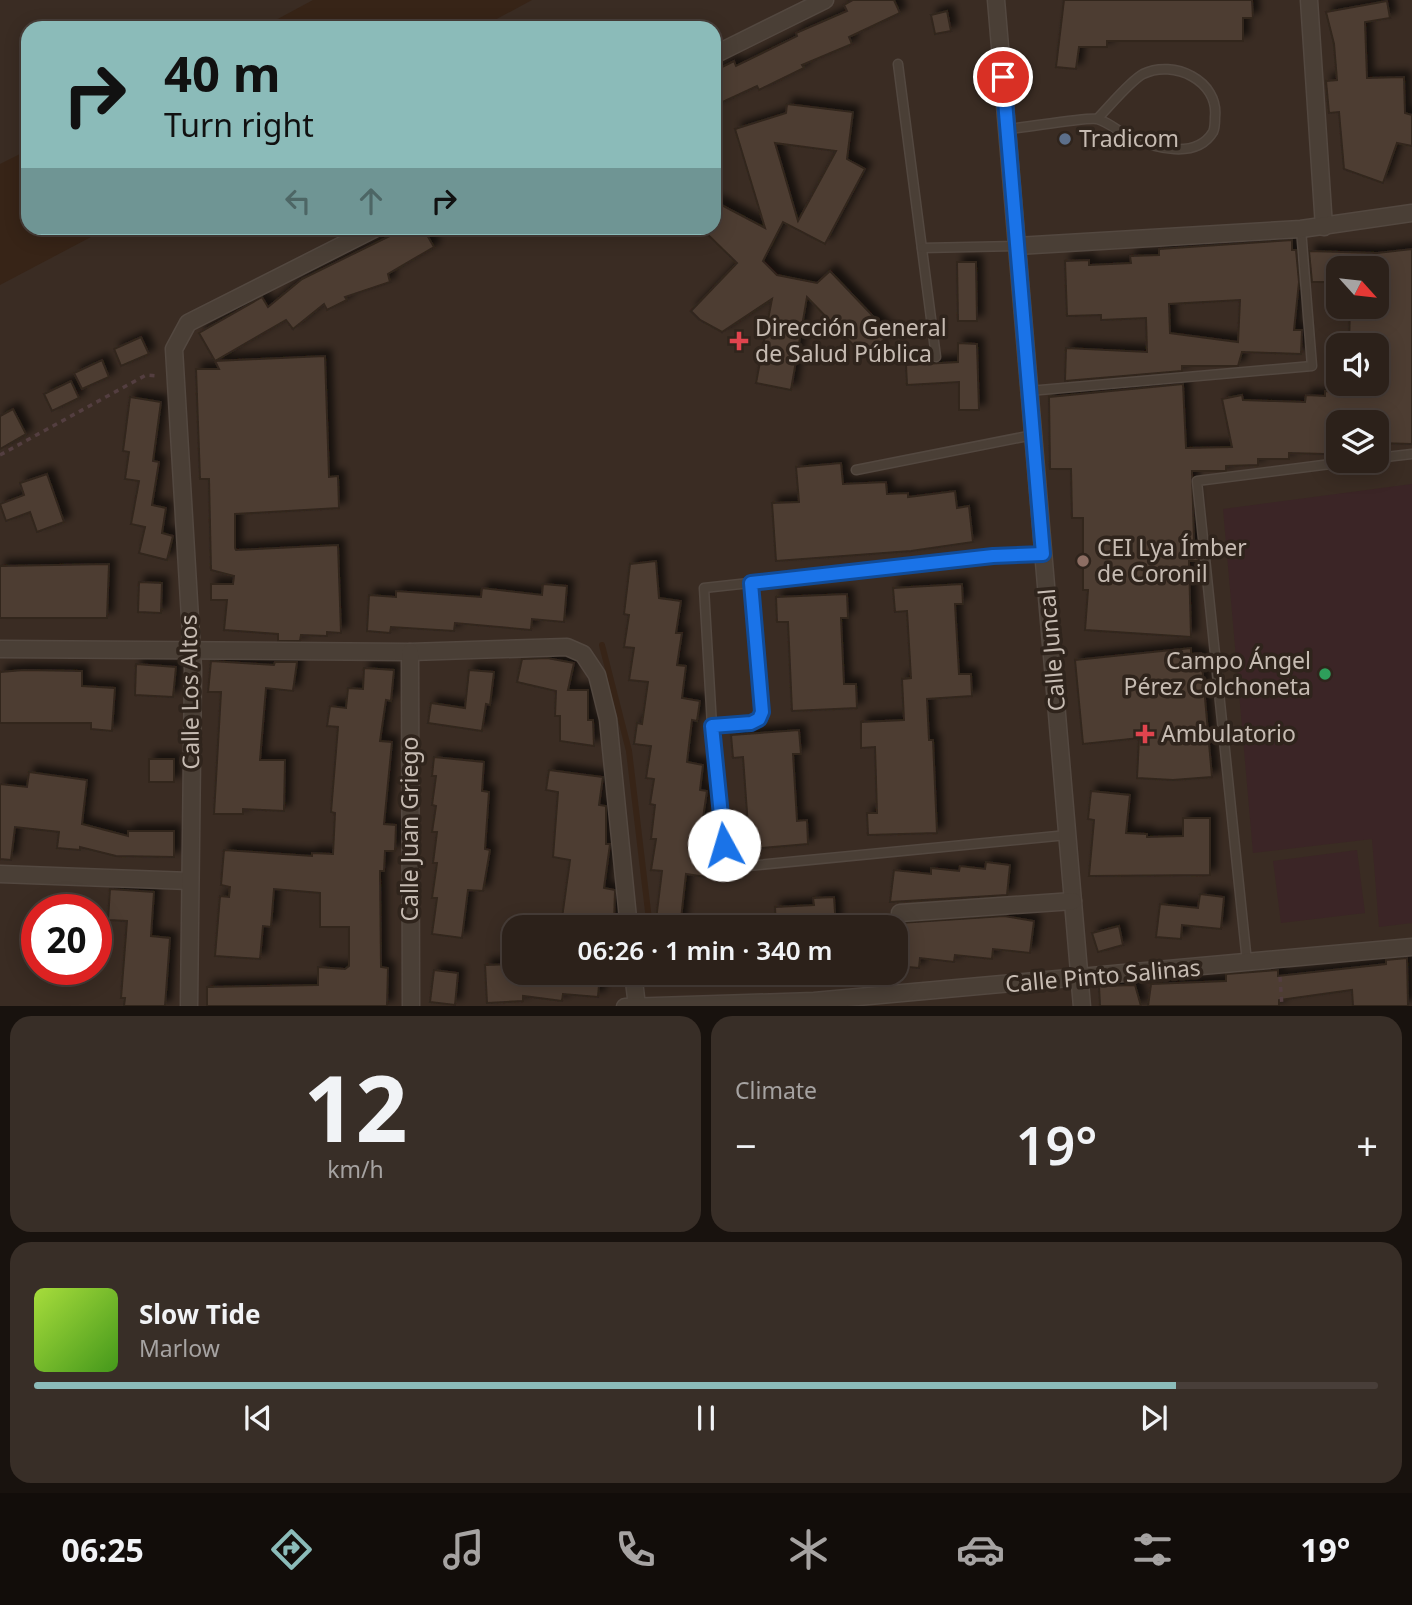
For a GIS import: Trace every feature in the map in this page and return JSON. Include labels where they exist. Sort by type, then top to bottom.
[{"type":"street","points":[[721,52],[825,0]]},
{"type":"street","name":"Calle Juncal","points":[[996,0],[1083,1006]]},
{"type":"street","points":[[1309,0],[1324,226]]},
{"type":"street","points":[[1017,246],[1301,229],[1412,213]]},
{"type":"street","name":"Calle Los Altos","points":[[189,1006],[191,649],[174,349],[187,323],[362,235]]},
{"type":"street","points":[[0,649],[410,652],[567,646],[583,654],[597,675],[608,719],[628,915]]},
{"type":"street","name":"Calle Juan Griego","points":[[410,652],[411,1006]]},
{"type":"street","points":[[0,874],[190,881]]},
{"type":"street","points":[[900,913],[1073,901]]},
{"type":"street","name":"Calle Pinto Salinas","points":[[625,1006],[861,1002],[1412,947]]},
{"type":"street","points":[[635,985],[637,1006]]},
{"type":"lane","points":[[898,64],[936,357]]},
{"type":"lane","points":[[1007,129],[1097,119],[1132,138],[1191,150],[1203,144],[1214,130],[1216,106],[1209,90],[1201,82],[1184,72],[1163,71],[1143,74],[1097,119]]},
{"type":"lane","points":[[1029,391],[1312,366],[1301,229]]},
{"type":"lane","points":[[922,248],[1017,246]]},
{"type":"lane","points":[[856,470],[1033,435]]},
{"type":"lane","points":[[1389,457],[1412,454]]},
{"type":"lane","points":[[1247,962],[1197,481],[1326,465]]},
{"type":"lane","points":[[1043,554],[993,556],[704,589],[712,726],[727,868],[1067,835]]},
{"type":"lane","points":[[712,726],[751,723],[759,719],[762,712],[751,583]]},
{"type":"path","points":[[0,454],[146,375],[175,377]]},
{"type":"path","points":[[1279,960],[1282,1006]]},
{"type":"shaded area","points":[[313,0],[532,0],[493,21],[274,21]]},
{"type":"shaded area","points":[[21,154],[21,235],[95,235],[0,285],[0,164]]},
{"type":"shaded area","name":"Campo Ángel Pérez Colchoneta","points":[[1412,484],[1412,923],[1379,927],[1372,839],[1253,853],[1223,509]]},
{"type":"shaded area","points":[[1357,850],[1365,913],[1281,923],[1273,861]]},
{"type":"building","points":[[853,0],[894,0],[900,13],[849,37],[852,44],[802,65],[804,68],[759,90],[757,86],[721,103],[721,68],[734,61],[736,66],[797,36],[796,33],[847,11],[844,5]]},
{"type":"building","points":[[1064,0],[1252,0],[1253,18],[1243,18],[1243,41],[1107,41],[1107,47],[1079,47],[1076,69],[1056,67]]},
{"type":"building","points":[[1387,1],[1390,18],[1365,22],[1367,78],[1404,77],[1405,113],[1412,115],[1412,146],[1397,143],[1383,183],[1344,169],[1339,112],[1329,113],[1326,81],[1337,80],[1334,44],[1326,12]]},
{"type":"building","points":[[947,11],[951,31],[935,34],[931,15]]},
{"type":"building","points":[[787,104],[853,112],[847,159],[865,169],[825,244],[783,222],[763,261],[777,275],[817,283],[830,271],[890,334],[865,357],[807,297],[791,390],[756,383],[772,299],[722,332],[700,320],[691,311],[737,263],[708,235],[721,235],[721,205],[765,228],[735,129],[786,113]],"holes":[[[775,143],[836,151],[798,221]]]},
{"type":"building","points":[[392,235],[427,235],[434,247],[388,274],[390,282],[345,297],[347,300],[327,310],[324,304],[293,329],[286,320],[215,361],[199,333],[262,297],[268,307],[302,279]]},
{"type":"building","points":[[1292,240],[1292,250],[1296,250],[1299,282],[1294,330],[1302,330],[1301,354],[1242,352],[1238,366],[1182,366],[1182,371],[1065,381],[1066,348],[1147,352],[1146,318],[1101,320],[1101,315],[1067,316],[1065,261],[1089,260],[1089,265],[1131,263],[1130,256],[1159,255],[1159,249]],"holes":[[[1240,300],[1238,342],[1170,333],[1169,304]]]},
{"type":"building","points":[[1412,249],[1412,444],[1389,443],[1389,410],[1326,410],[1325,454],[1289,453],[1289,459],[1258,459],[1258,465],[1226,466],[1226,471],[1192,471],[1194,541],[1197,541],[1199,561],[1189,561],[1191,637],[1085,630],[1088,590],[1083,590],[1083,518],[1072,518],[1071,469],[1050,469],[1049,397],[1183,384],[1186,448],[1232,447],[1222,399],[1242,395],[1243,400],[1305,402],[1306,395],[1325,396],[1325,391],[1326,396],[1389,396],[1389,333],[1349,333],[1350,319],[1390,318],[1390,256],[1326,256],[1326,282],[1312,282],[1309,251],[1377,253]]},
{"type":"building","points":[[957,262],[976,262],[977,321],[958,321]]},
{"type":"building","points":[[141,337],[149,354],[121,366],[114,349]]},
{"type":"building","points":[[958,343],[977,344],[979,410],[959,410],[959,382],[907,385],[906,365],[958,362]]},
{"type":"building","points":[[325,356],[329,477],[338,476],[339,508],[235,514],[235,548],[338,545],[341,633],[327,632],[327,636],[301,635],[300,641],[278,641],[278,634],[224,630],[227,600],[211,600],[211,584],[233,584],[234,576],[211,570],[209,479],[200,479],[196,369],[219,369],[215,361]]},
{"type":"building","points":[[102,360],[109,377],[82,389],[74,373]]},
{"type":"building","points":[[71,381],[79,398],[52,411],[44,394]]},
{"type":"building","points":[[130,397],[161,402],[153,461],[159,462],[152,505],[166,508],[162,533],[173,536],[167,560],[139,553],[145,527],[131,524],[139,481],[125,479],[129,452],[123,451]]},
{"type":"building","points":[[13,409],[26,434],[0,449],[0,416]]},
{"type":"building","points":[[841,463],[843,484],[886,482],[887,494],[908,493],[908,497],[955,491],[957,508],[969,506],[973,542],[911,551],[776,561],[772,503],[799,502],[796,467]]},
{"type":"building","points":[[47,474],[64,522],[37,532],[30,512],[6,521],[0,504],[24,495],[20,483]]},
{"type":"building","points":[[656,561],[659,598],[681,601],[676,633],[682,633],[677,665],[686,666],[682,698],[700,701],[697,721],[692,720],[687,762],[703,765],[700,790],[707,791],[702,825],[708,825],[704,856],[708,856],[706,877],[686,874],[681,915],[657,915],[662,871],[651,870],[656,839],[651,839],[655,805],[650,804],[654,779],[646,778],[651,746],[634,744],[637,723],[642,724],[648,682],[629,680],[634,648],[624,647],[629,615],[624,614],[630,564]]},
{"type":"building","points":[[109,564],[107,618],[0,618],[0,566]]},
{"type":"building","points":[[139,582],[162,583],[161,613],[138,612]]},
{"type":"building","points":[[543,584],[567,586],[564,622],[532,619],[531,630],[455,623],[454,631],[391,627],[390,633],[367,631],[369,595],[396,597],[396,591],[481,597],[482,588],[542,595]]},
{"type":"building","points":[[962,584],[963,604],[955,604],[959,674],[971,674],[972,696],[927,699],[929,740],[933,740],[937,833],[868,835],[867,813],[877,813],[875,747],[861,748],[861,722],[904,720],[902,679],[911,678],[907,611],[895,612],[893,588]]},
{"type":"building","points":[[847,594],[848,618],[841,618],[844,684],[856,684],[857,708],[792,711],[788,622],[777,622],[776,597]]},
{"type":"building","name":"Ambulatorio","points":[[1191,648],[1191,654],[1201,653],[1212,777],[1173,780],[1137,778],[1139,738],[1083,744],[1075,660]]},
{"type":"building","points":[[547,658],[574,663],[568,690],[588,690],[588,720],[593,720],[594,746],[560,741],[560,716],[555,716],[556,691],[517,682],[522,659]]},
{"type":"building","points":[[211,661],[274,665],[275,662],[297,662],[293,691],[266,688],[260,760],[285,760],[284,811],[243,809],[243,814],[214,814],[221,692],[208,692]]},
{"type":"building","points":[[136,664],[176,667],[173,697],[135,695]]},
{"type":"building","points":[[364,668],[394,670],[391,701],[386,700],[380,741],[392,742],[384,824],[396,825],[395,851],[385,851],[384,871],[380,871],[381,967],[388,968],[387,1006],[207,1006],[207,987],[318,985],[318,967],[345,969],[349,966],[349,927],[320,927],[320,893],[274,889],[271,927],[263,926],[260,959],[215,956],[220,896],[229,897],[230,887],[221,885],[224,850],[312,856],[312,853],[333,854],[335,813],[331,812],[338,727],[327,726],[330,706],[346,708],[348,688],[363,689]]},
{"type":"building","points":[[469,670],[494,672],[490,705],[486,704],[482,731],[428,723],[431,703],[465,708]]},
{"type":"building","points":[[82,671],[82,686],[115,688],[112,731],[91,729],[91,723],[0,723],[0,672]]},
{"type":"building","points":[[799,730],[801,754],[793,754],[797,821],[807,820],[808,844],[739,850],[738,827],[748,826],[743,757],[733,758],[731,735]]},
{"type":"building","points":[[434,757],[484,762],[482,791],[489,792],[485,849],[490,850],[483,891],[468,890],[462,938],[432,934],[437,898],[432,898],[437,863],[433,863],[437,832],[432,832],[436,806],[432,805],[436,776],[432,776]]},
{"type":"building","points":[[149,759],[174,759],[174,782],[149,782]]},
{"type":"building","points":[[549,770],[603,777],[599,805],[606,806],[606,844],[610,844],[604,888],[615,890],[614,915],[562,915],[570,860],[553,857],[558,792],[546,790]]},
{"type":"building","points":[[29,772],[87,780],[82,824],[128,836],[128,831],[174,831],[174,857],[116,856],[80,847],[80,850],[57,848],[59,832],[15,827],[11,860],[0,859],[0,784],[27,787]]},
{"type":"building","points":[[1091,791],[1130,795],[1126,833],[1147,834],[1147,837],[1183,836],[1183,818],[1210,818],[1210,875],[1089,876],[1094,820],[1088,819]]},
{"type":"building","points":[[986,862],[1010,865],[1007,895],[890,902],[894,870],[931,874],[931,868],[959,871],[960,866],[985,869]]},
{"type":"building","points":[[110,889],[154,892],[151,936],[170,938],[165,1006],[124,1006],[125,998],[121,998],[127,921],[112,920],[112,894],[110,894]]},
{"type":"building","points":[[1200,894],[1224,897],[1221,929],[1182,925],[1181,939],[1156,937],[1160,904],[1198,908]]},
{"type":"building","points":[[834,897],[835,915],[775,915],[775,907],[814,905],[813,898]]},
{"type":"building","points":[[1004,916],[1034,921],[1030,953],[993,949],[992,959],[955,955],[954,962],[920,958],[919,968],[908,967],[908,922]]},
{"type":"building","points":[[1119,926],[1123,945],[1098,952],[1092,933]]},
{"type":"building","points":[[1407,958],[1408,1006],[1353,1006],[1352,990],[1279,1000],[1279,1006],[1148,1006],[1151,984],[1226,981],[1226,974],[1278,970],[1278,976],[1386,964],[1386,960]]},
{"type":"building","points":[[502,964],[502,985],[599,985],[598,997],[563,994],[562,1001],[523,996],[523,1001],[487,1003],[485,965]]},
{"type":"building","points":[[434,970],[458,973],[455,1005],[430,1002]]},
{"type":"building","points":[[1135,985],[1141,1006],[1100,1006],[1099,986]]},
{"type":"waterway","points":[[602,645],[629,751],[648,915]]},
{"type":"place","name":"Tradicom","points":[[1065,139]]},
{"type":"place","name":"Dirección General de Salud Pública","points":[[739,341]]},
{"type":"place","name":"CEI Lya Ímber de Coronil","points":[[1083,561]]},
{"type":"place","name":"Campo Ángel Pérez Colchoneta","points":[[1325,674]]},
{"type":"place","name":"Ambulatorio","points":[[1145,734]]},
{"type":"route","points":[[724,845],[712,726],[751,723],[759,719],[762,712],[751,583],[993,556],[1043,554],[1003,77]]}]
